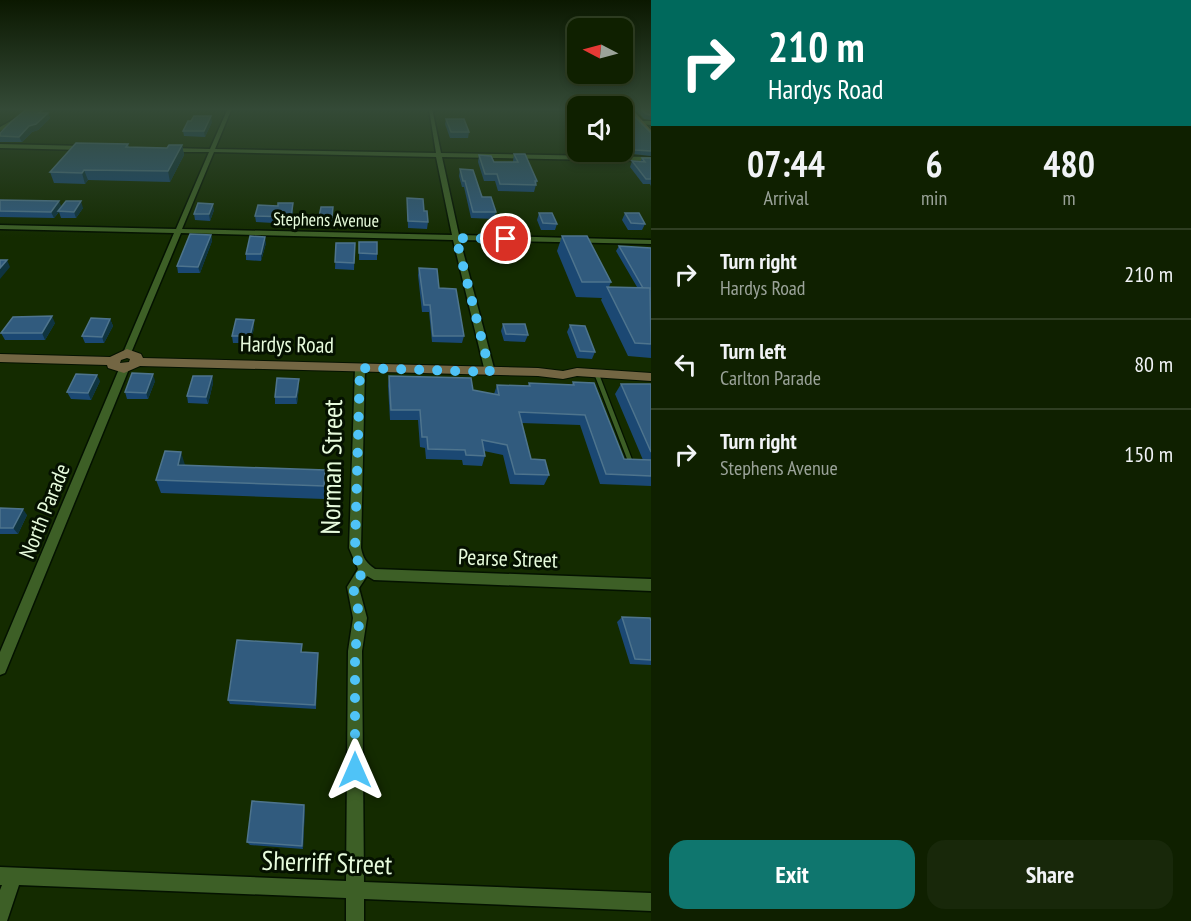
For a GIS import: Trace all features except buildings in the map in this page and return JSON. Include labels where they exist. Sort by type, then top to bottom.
[{"type":"street","points":[[0,358],[118,365],[121,355],[132,358],[178,231],[214,151],[651,159]]},
{"type":"street","points":[[437,151],[456,238],[490,372]]},
{"type":"street","name":"Stephens Avenue","points":[[0,227],[651,243]]},
{"type":"street","name":"Hardys Road","points":[[132,358],[360,368],[538,372],[563,375],[577,372],[597,375],[651,376]]},
{"type":"street","name":"North Parade","points":[[0,668],[118,365]]},
{"type":"street","name":"Norman Street","points":[[360,368],[355,548],[358,562],[364,570]]},
{"type":"street","points":[[355,921],[355,651],[360,618],[353,587],[364,570]]},
{"type":"street","name":"Pearse Street","points":[[364,570],[374,574],[651,585]]},
{"type":"street","points":[[0,917],[6,876]]},
{"type":"street","name":"Sherriff Street","points":[[6,876],[651,902]]},
{"type":"lane","points":[[597,375],[631,463]]},
{"type":"route","points":[[355,770],[355,651],[360,618],[353,587],[364,570],[358,562],[355,548],[360,368],[490,372],[456,238],[506,239]]}]
